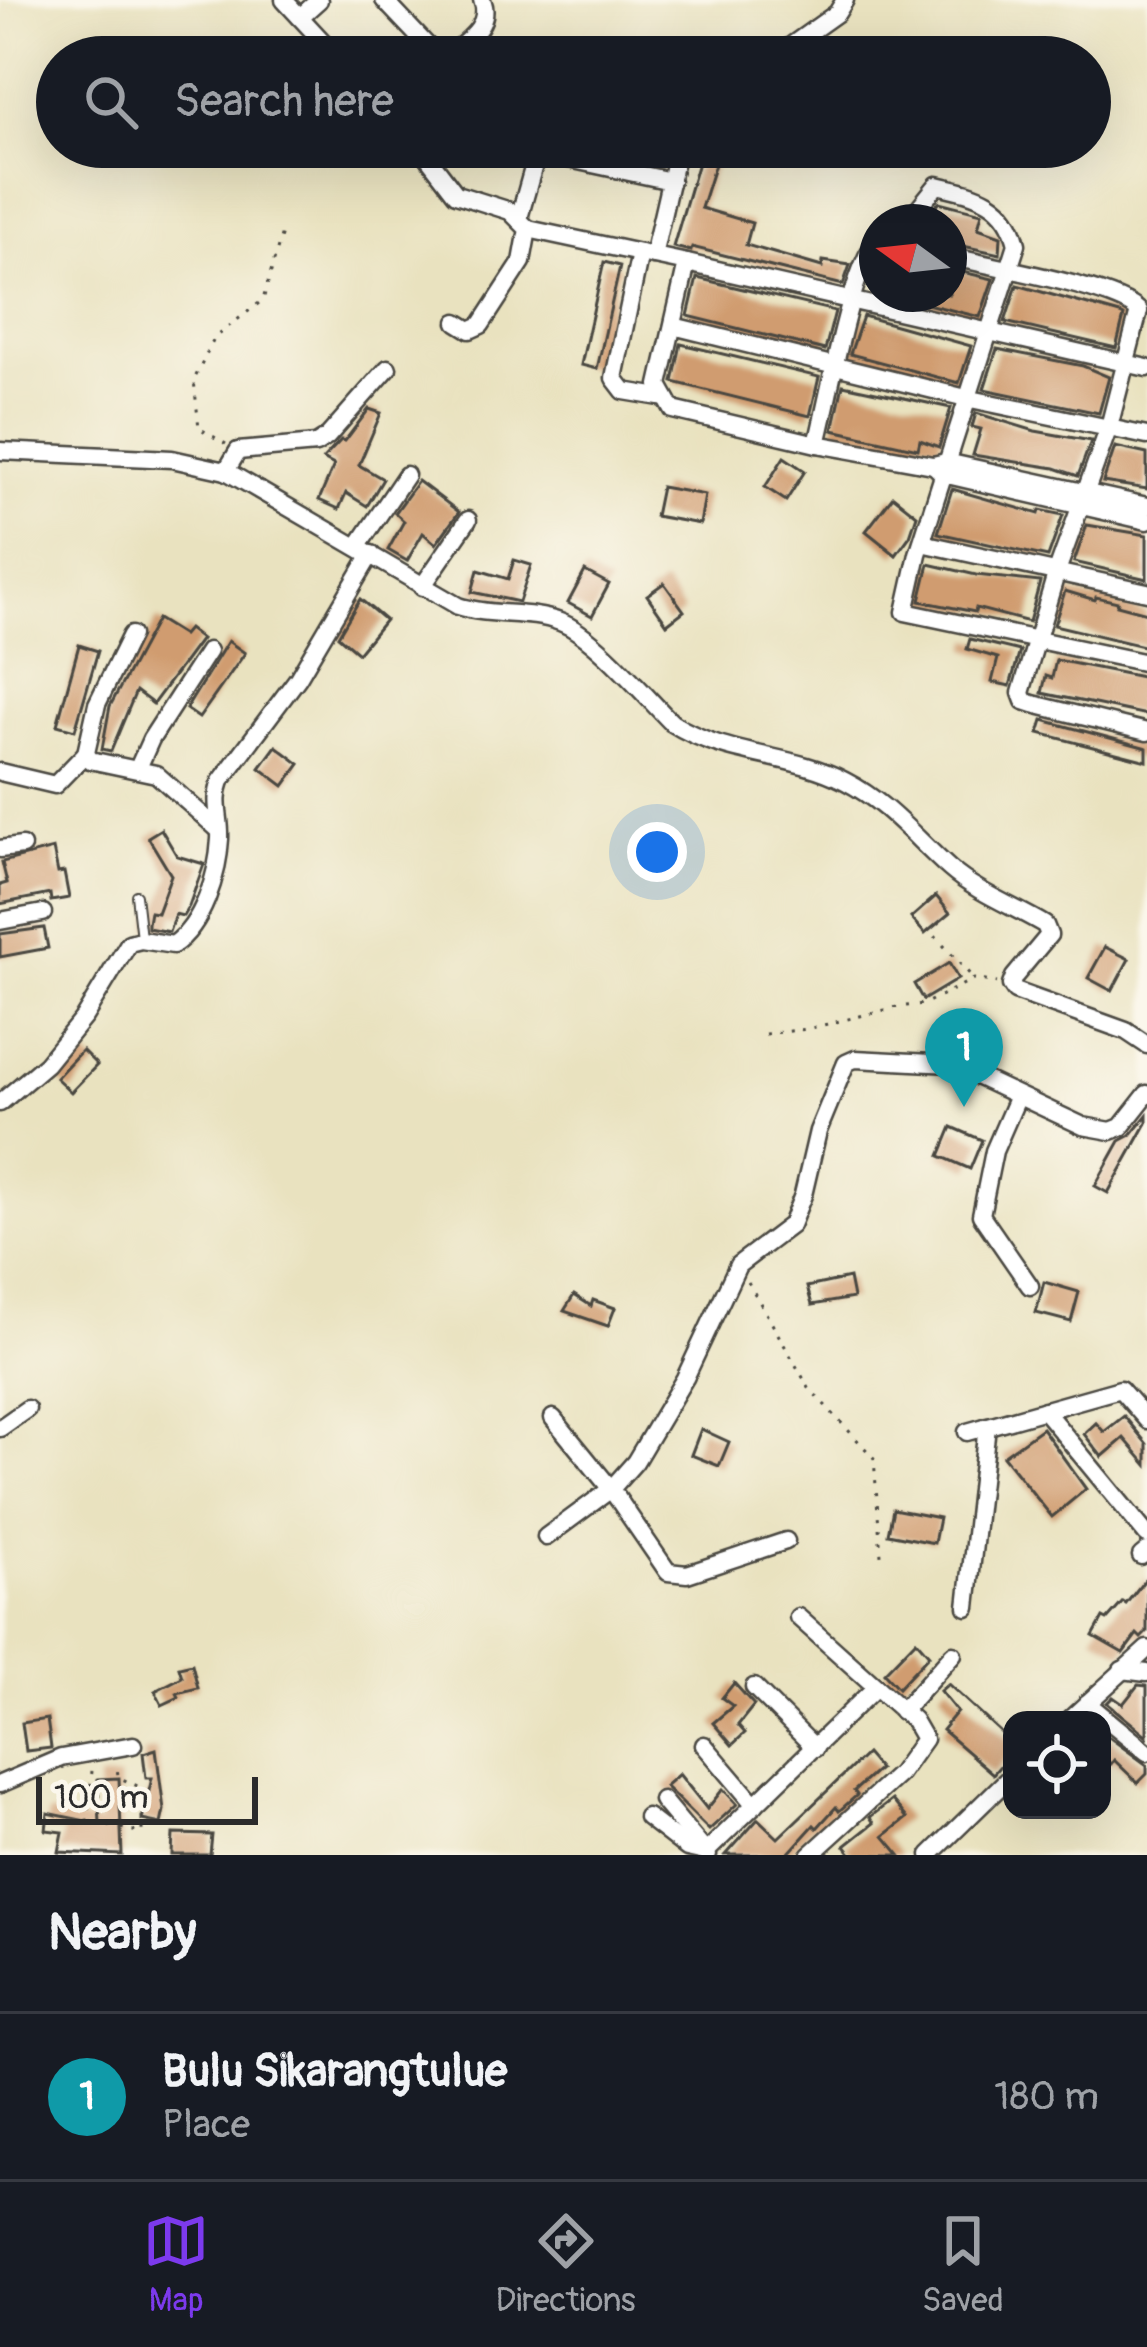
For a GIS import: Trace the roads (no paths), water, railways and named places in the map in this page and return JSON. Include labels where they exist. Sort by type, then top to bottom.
[{"type":"street","points":[[284,0],[319,36]]},
{"type":"street","points":[[300,16],[319,0]]},
{"type":"street","points":[[384,0],[418,36]]},
{"type":"street","points":[[468,36],[485,19],[487,8],[482,0]]},
{"type":"street","points":[[805,36],[837,13],[844,0]]},
{"type":"street","points":[[436,168],[456,194],[511,211],[524,223],[1147,368]]},
{"type":"street","points":[[457,322],[470,330],[481,325],[522,262],[535,168]]},
{"type":"street","points":[[610,168],[670,181]]},
{"type":"street","points":[[666,398],[624,391],[614,378],[673,168]]},
{"type":"street","points":[[922,204],[937,185],[984,196],[1004,211],[1017,244],[941,467],[905,612],[1147,663]]},
{"type":"street","points":[[967,261],[1097,291],[1133,304],[1139,314],[1109,428],[1056,574],[1021,693],[1024,701],[1147,732]]},
{"type":"street","points":[[687,263],[659,386],[674,410],[941,467],[1085,501],[1147,521]]},
{"type":"street","points":[[817,444],[859,280]]},
{"type":"street","points":[[673,326],[966,398],[1147,436]]},
{"type":"street","points":[[226,471],[238,451],[316,444],[388,368]]},
{"type":"street","points":[[0,451],[123,454],[200,463],[226,471],[422,586],[482,614],[562,622],[584,636],[689,734],[824,770],[871,797],[915,832],[952,872],[1045,925],[1049,934],[1011,985],[1015,991],[1126,1031],[1147,1045]]},
{"type":"street","points":[[0,1103],[46,1064],[85,1017],[124,949],[141,940],[173,945],[193,928],[218,855],[215,796],[225,772],[298,678],[406,475]]},
{"type":"street","points":[[1085,501],[1147,506]]},
{"type":"street","points":[[422,586],[469,520]]},
{"type":"street","points":[[922,543],[1147,592]]},
{"type":"street","points":[[0,772],[55,785],[86,753],[97,704],[131,634]]},
{"type":"street","points":[[138,768],[151,739],[208,651]]},
{"type":"street","points":[[86,753],[102,764],[156,774],[220,830]]},
{"type":"street","points":[[0,850],[22,846]]},
{"type":"street","points":[[0,921],[43,913]]},
{"type":"street","points":[[546,1537],[611,1489],[635,1462],[685,1378],[738,1265],[790,1225],[803,1195],[818,1131],[846,1063],[855,1059],[937,1061],[962,1068],[1083,1126],[1112,1131],[1121,1127],[1147,1094]]},
{"type":"street","points":[[1018,1096],[994,1151],[981,1214],[1030,1286]]},
{"type":"street","points":[[967,1432],[1120,1389],[1147,1420]]},
{"type":"street","points":[[0,1427],[27,1409]]},
{"type":"street","points":[[1044,1410],[1147,1535]]},
{"type":"street","points":[[553,1418],[611,1489],[668,1572],[687,1574],[786,1541]]},
{"type":"street","points":[[967,1607],[987,1426]]},
{"type":"street","points":[[798,1617],[918,1725],[924,1739],[899,1774],[810,1855]]},
{"type":"street","points":[[1078,1711],[1147,1649]]},
{"type":"street","points":[[902,1711],[953,1654]]},
{"type":"street","points":[[1122,1670],[1147,1672]]},
{"type":"street","points":[[754,1687],[815,1748]]},
{"type":"street","points":[[707,1853],[876,1687]]},
{"type":"street","points":[[1087,1702],[1147,1753]]},
{"type":"street","points":[[0,1784],[43,1764],[133,1745]]},
{"type":"street","points":[[704,1745],[755,1804]]},
{"type":"street","points":[[930,1855],[1003,1784]]},
{"type":"street","points":[[662,1800],[707,1853]]},
{"type":"street","points":[[647,1817],[688,1848],[707,1853]]},
{"type":"lane","points":[[136,895],[141,940]]},
{"type":"place","name":"Bulu Sikarangtulue","points":[[964,1107]]}]
